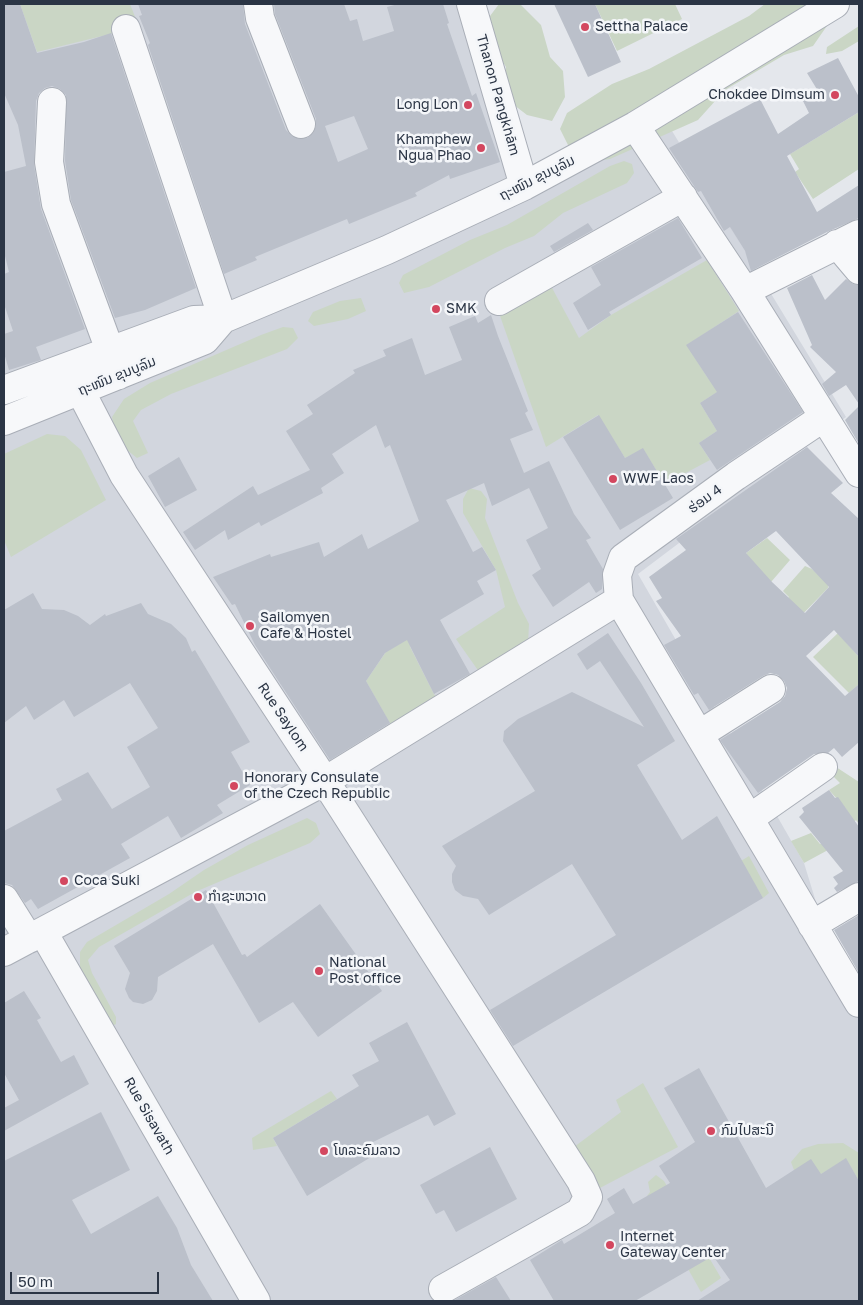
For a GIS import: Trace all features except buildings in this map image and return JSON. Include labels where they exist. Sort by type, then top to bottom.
[{"type":"street","points":[[258,4],[260,18],[301,124]]},
{"type":"street","name":"Thanon Pangkhām","points":[[471,4],[524,186]]},
{"type":"street","name":"ຖະໜົນ ຂຸນບູລົມ","points":[[4,390],[68,367],[115,364],[205,340],[222,319],[386,250],[524,186],[635,126],[836,4]]},
{"type":"street","points":[[126,29],[222,319]]},
{"type":"street","points":[[52,102],[49,162],[56,204],[115,364]]},
{"type":"street","points":[[635,126],[745,291],[859,473]]},
{"type":"street","points":[[499,301],[683,197]]},
{"type":"street","points":[[745,291],[848,239],[859,270]]},
{"type":"street","name":"ຖະໜົນ ຂຸນບູລົມ","points":[[4,421],[79,392],[115,364]]},
{"type":"street","name":"Rue Saylom","points":[[68,367],[79,392],[124,475],[325,781],[581,1181],[588,1197],[580,1212],[443,1289]]},
{"type":"street","name":"ຮ່ອມ 4","points":[[619,600],[617,575],[623,558],[736,476],[824,417]]},
{"type":"street","points":[[4,952],[325,781],[619,600],[859,1002]]},
{"type":"street","points":[[700,734],[771,689]]},
{"type":"street","points":[[750,818],[823,767]]},
{"type":"street","points":[[812,925],[859,897]]},
{"type":"street","points":[[4,899],[36,935]]},
{"type":"street","name":"Rue Sisavath","points":[[36,935],[256,1301]]},
{"type":"shaded area","points":[[4,4],[456,4],[509,177],[669,126],[846,417],[638,574],[804,863],[832,954],[859,995],[859,1201],[707,1301],[4,1301]]},
{"type":"green space","points":[[20,4],[130,4],[139,27],[37,52]]},
{"type":"green space","points":[[499,4],[520,4],[541,25],[550,57],[563,71],[565,97],[552,121],[527,115],[514,105],[502,85],[506,67],[491,43],[490,16]]},
{"type":"green space","points":[[595,4],[675,4],[682,19],[617,51]]},
{"type":"green space","points":[[765,4],[832,4],[831,20],[813,46],[784,55],[725,90],[698,120],[610,159],[583,163],[568,145],[560,129],[567,113],[612,84],[649,69],[749,16]]},
{"type":"green space","points":[[859,26],[859,41],[842,51],[826,54],[827,47]]},
{"type":"green space","points":[[859,112],[859,169],[813,199],[795,172],[799,169],[790,154]]},
{"type":"green space","points":[[624,161],[632,164],[634,173],[627,183],[563,213],[534,236],[505,248],[429,287],[404,293],[399,283],[403,275],[470,240],[507,225],[610,166]]},
{"type":"green space","points":[[707,260],[739,311],[687,345],[707,377],[722,389],[700,403],[717,431],[699,443],[710,460],[665,484],[643,449],[625,458],[598,415],[546,447],[499,313],[551,286],[579,338],[611,315]]},
{"type":"green space","points":[[361,298],[366,311],[348,319],[314,326],[308,321],[313,312],[340,301]]},
{"type":"green space","points":[[283,327],[293,328],[298,338],[287,349],[171,394],[141,410],[133,421],[148,453],[137,458],[117,442],[112,417],[124,399],[150,383]]},
{"type":"green space","points":[[47,434],[65,436],[81,450],[106,500],[11,557],[4,540],[4,454]]},
{"type":"green space","points":[[469,488],[481,491],[487,499],[485,518],[518,603],[529,624],[528,644],[482,676],[456,639],[505,607],[496,570],[463,513],[463,499]]},
{"type":"green space","points":[[767,538],[790,560],[765,589],[746,553]]},
{"type":"green space","points":[[805,566],[812,569],[829,584],[828,588],[794,623],[780,606],[789,597],[783,591]]},
{"type":"green space","points":[[418,633],[410,647],[439,701],[392,727],[366,681],[386,652]]},
{"type":"green space","points":[[838,633],[859,657],[859,684],[849,693],[813,657]]},
{"type":"green space","points":[[836,767],[859,782],[859,824],[856,820],[853,823],[846,809],[829,790],[840,783],[830,773]]},
{"type":"green space","points":[[307,818],[316,823],[320,834],[310,843],[195,892],[99,947],[88,960],[92,973],[116,1017],[116,1024],[107,1029],[80,975],[80,952],[87,942],[248,845]]},
{"type":"green space","points":[[811,833],[820,844],[825,842],[828,850],[804,863],[791,841]]},
{"type":"green space","points":[[749,856],[769,893],[763,898],[741,861]]},
{"type":"green space","points":[[643,1083],[678,1147],[598,1189],[574,1147],[621,1112],[616,1100]]},
{"type":"green space","points":[[331,1091],[337,1099],[273,1138],[277,1146],[253,1150],[252,1138]]},
{"type":"green space","points":[[843,1143],[859,1153],[859,1181],[846,1159],[821,1174],[794,1170],[791,1162],[802,1149],[818,1144]]},
{"type":"green space","points":[[656,1175],[664,1181],[721,1278],[701,1292],[647,1196],[650,1192],[648,1182]]},
{"type":"place","name":"Settha Palace","points":[[585,27]]},
{"type":"place","name":"Chokdee Dimsum","points":[[835,95]]},
{"type":"place","name":"Long Lon","points":[[468,105]]},
{"type":"place","name":"Khamphew Ngua Phao","points":[[481,148]]},
{"type":"place","name":"SMK","points":[[436,309]]},
{"type":"place","name":"WWF Laos","points":[[613,479]]},
{"type":"place","name":"Sailomyen Cafe & Hostel","points":[[250,626]]},
{"type":"place","name":"Honorary Consulate of the Czech Republic","points":[[234,786]]},
{"type":"place","name":"Coca Suki","points":[[64,881]]},
{"type":"place","name":"ກໍາຊະຫວາດ","points":[[198,897]]},
{"type":"place","name":"National Post office","points":[[319,971]]},
{"type":"place","name":"ກົມໄປສະນີ","points":[[711,1131]]},
{"type":"place","name":"ໂທລະຄົມລາວ","points":[[324,1151]]},
{"type":"place","name":"Internet Gateway Center","points":[[610,1245]]}]
